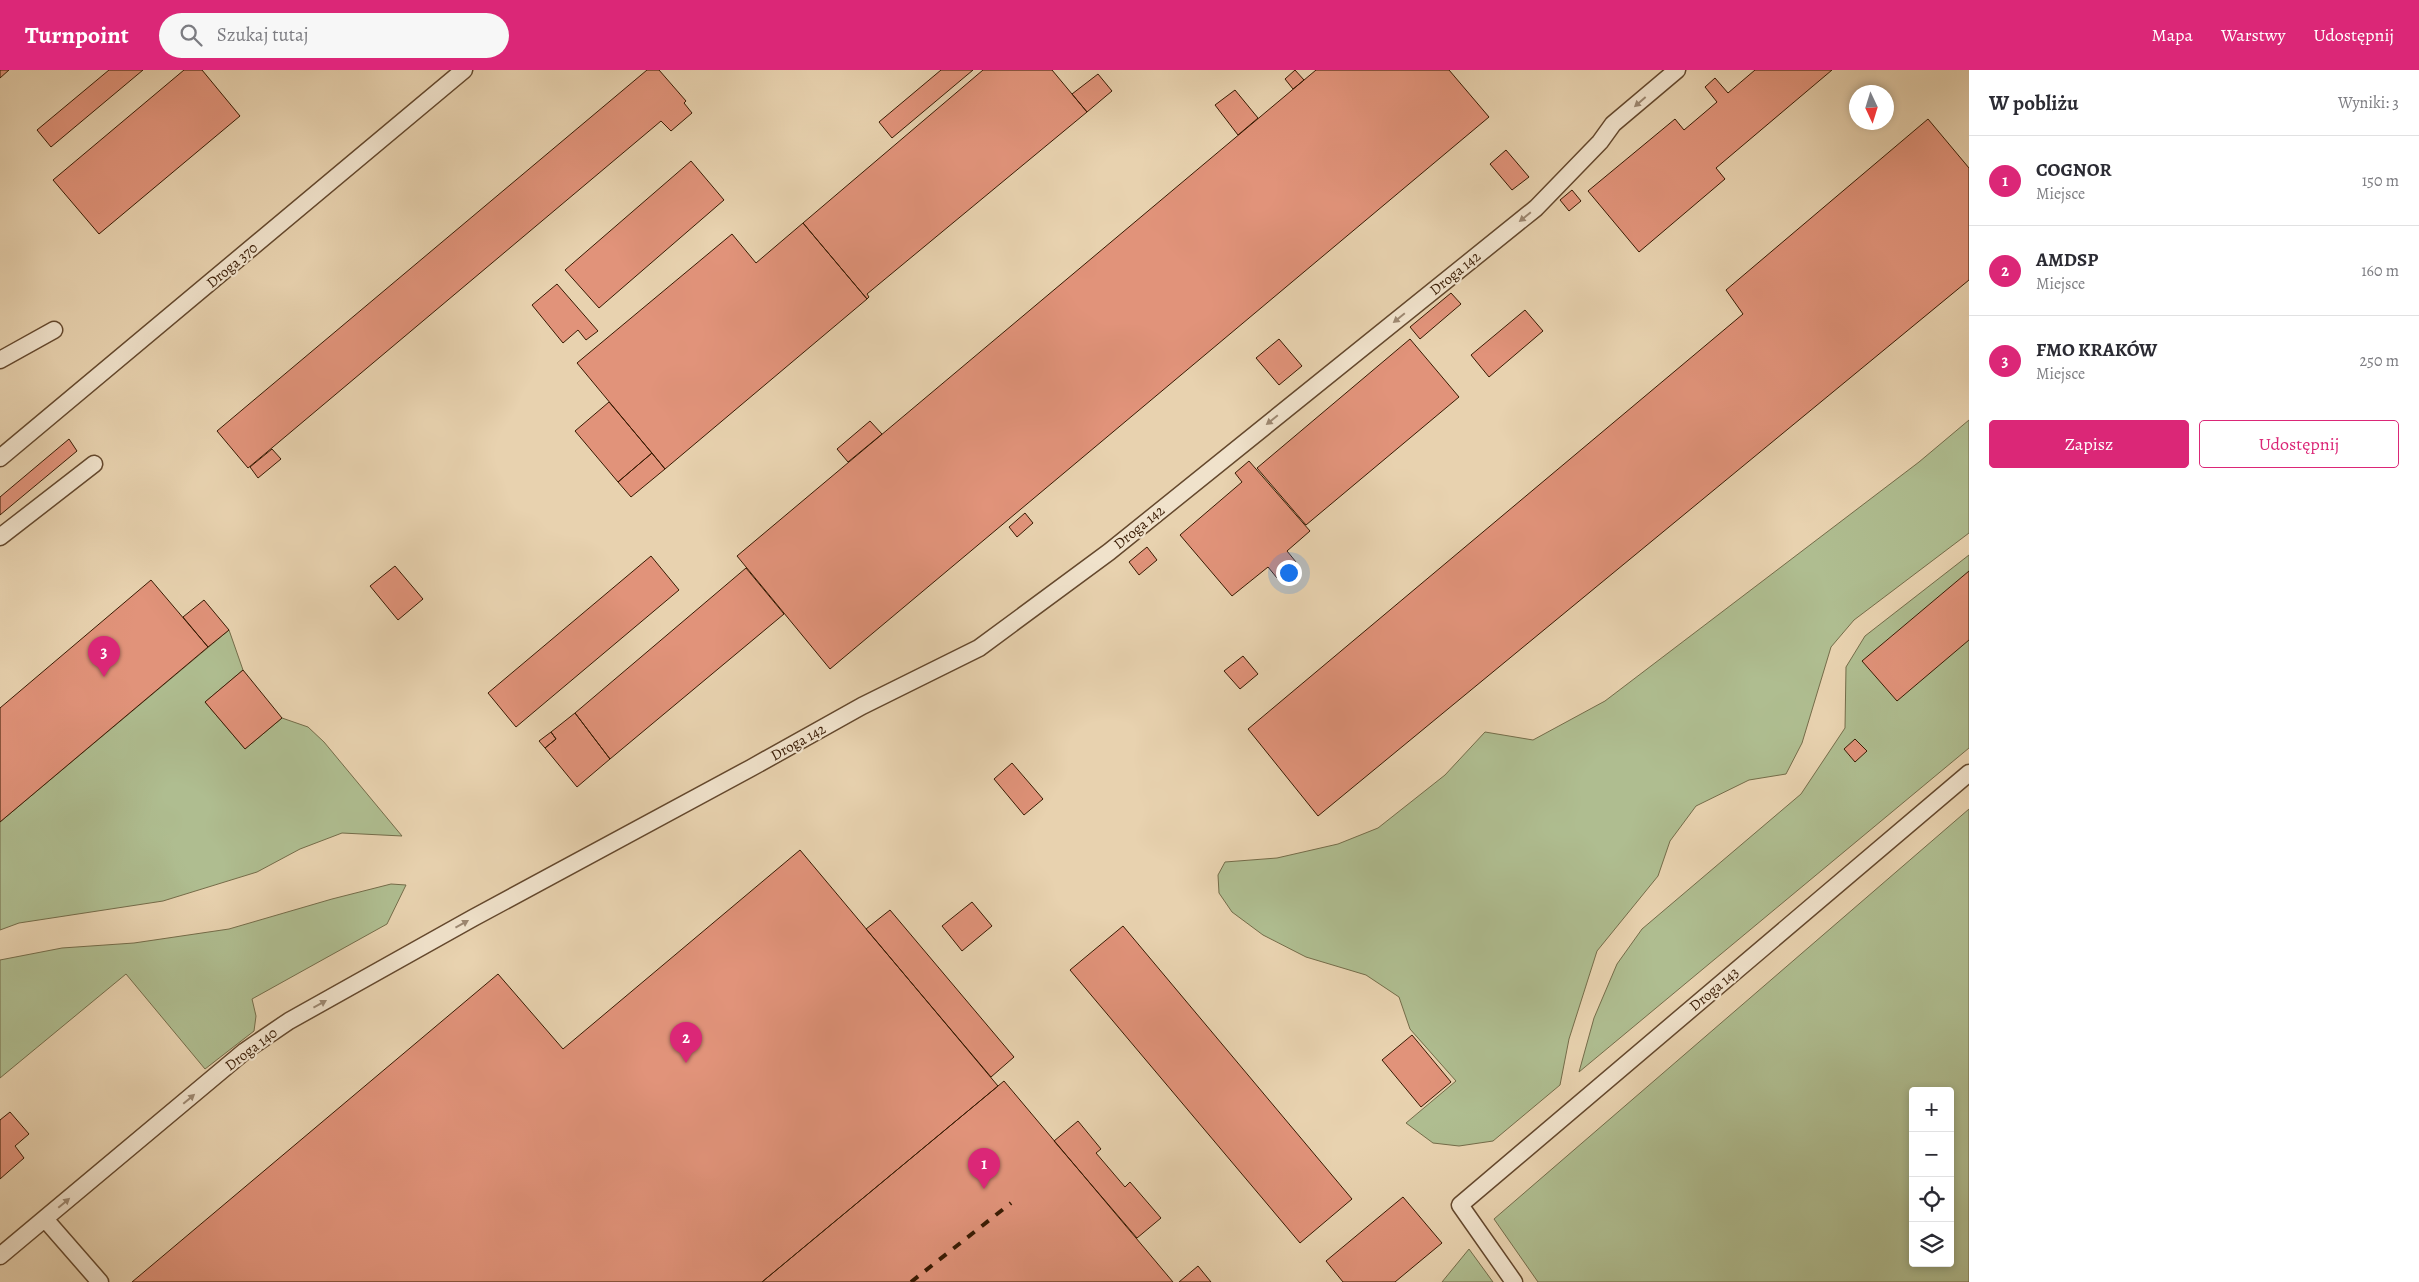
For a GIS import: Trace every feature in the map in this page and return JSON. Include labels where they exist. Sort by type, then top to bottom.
[{"type":"lane","name":"Droga 370","points":[[0,458],[464,70]]},
{"type":"lane","name":"Droga 142","points":[[532,886],[862,706],[979,648],[1109,552],[1536,208],[1600,142],[1613,124],[1677,70]]},
{"type":"lane","points":[[0,360],[54,330]]},
{"type":"lane","points":[[0,537],[94,464]]},
{"type":"lane","name":"Droga 143","points":[[1514,1282],[1460,1205],[1969,773]]},
{"type":"lane","name":"Droga 140","points":[[0,1256],[260,1041],[289,1022],[532,886]]},
{"type":"lane","points":[[45,1219],[100,1282]]},
{"type":"green space","points":[[1969,420],[1969,533],[1854,620],[1831,647],[1802,743],[1786,774],[1749,780],[1696,806],[1670,841],[1658,876],[1597,951],[1569,1039],[1560,1085],[1493,1141],[1459,1146],[1433,1143],[1406,1123],[1456,1081],[1410,1029],[1399,997],[1366,975],[1306,957],[1263,935],[1232,912],[1219,893],[1218,875],[1225,862],[1277,858],[1338,844],[1378,828],[1445,775],[1485,732],[1533,740],[1605,701],[1919,462]]},
{"type":"green space","points":[[1969,555],[1969,748],[1579,1072],[1594,1018],[1617,964],[1642,929],[1801,794],[1845,728],[1846,667],[1865,636]]},
{"type":"green space","points":[[229,630],[243,670],[205,702],[245,749],[282,718],[308,727],[324,742],[402,836],[342,833],[300,849],[257,872],[163,901],[19,923],[0,930],[0,822]]},
{"type":"green space","points":[[1969,809],[1969,1282],[1538,1282],[1494,1219]]},
{"type":"green space","points":[[391,884],[406,885],[387,924],[252,999],[256,1016],[254,1031],[205,1069],[126,974],[0,1078],[0,960],[62,948],[134,943],[229,929]]},
{"type":"green space","points":[[1469,1249],[1493,1282],[1442,1282]]},
{"type":"building","points":[[0,70],[9,70],[0,78]]},
{"type":"building","points":[[109,70],[143,70],[51,147],[37,130]]},
{"type":"building","points":[[184,70],[202,70],[240,116],[99,234],[53,180]]},
{"type":"building","points":[[647,70],[659,70],[686,101],[684,103],[692,113],[671,131],[661,121],[248,468],[217,431]]},
{"type":"building","points":[[941,70],[973,70],[892,138],[879,122]]},
{"type":"building","points":[[983,70],[1052,70],[1087,112],[867,294],[869,297],[867,299],[803,223]]},
{"type":"building","points":[[1295,70],[1304,80],[1293,89],[1285,79]]},
{"type":"building","points":[[1316,70],[1449,70],[1489,117],[830,669],[737,556]]},
{"type":"building","points":[[1755,70],[1832,70],[1716,168],[1725,179],[1639,252],[1588,191],[1675,119],[1684,130],[1717,102],[1705,87],[1715,78],[1728,93]]},
{"type":"building","points":[[1098,74],[1112,91],[1087,112],[1072,94]]},
{"type":"building","points":[[1235,90],[1258,118],[1238,135],[1215,105]]},
{"type":"building","points":[[1928,119],[1969,168],[1969,280],[1318,816],[1248,729],[1743,314],[1726,290]]},
{"type":"building","points":[[1506,150],[1529,177],[1512,190],[1490,164]]},
{"type":"building","points":[[691,161],[724,200],[599,308],[565,270]]},
{"type":"building","points":[[1572,190],[1581,201],[1569,211],[1560,200]]},
{"type":"building","points":[[803,223],[867,299],[665,469],[577,363],[732,234],[756,263]]},
{"type":"building","points":[[557,284],[598,331],[586,340],[578,330],[563,343],[532,305]]},
{"type":"building","points":[[1451,293],[1461,304],[1420,339],[1410,327]]},
{"type":"building","points":[[1525,310],[1543,331],[1489,377],[1471,355]]},
{"type":"building","points":[[1279,339],[1302,366],[1279,385],[1256,358]]},
{"type":"building","points":[[1410,339],[1459,397],[1306,525],[1257,468]]},
{"type":"building","points":[[609,402],[652,453],[618,482],[575,431]]},
{"type":"building","points":[[870,421],[882,434],[848,462],[837,449]]},
{"type":"building","points":[[69,439],[77,451],[0,515],[0,497]]},
{"type":"building","points":[[272,449],[281,459],[258,478],[250,467]]},
{"type":"building","points":[[652,453],[665,469],[631,497],[618,482]]},
{"type":"building","points":[[1249,461],[1310,531],[1287,551],[1296,562],[1277,578],[1268,567],[1232,596],[1180,535],[1242,482],[1235,473]]},
{"type":"building","points":[[1025,513],[1033,523],[1017,537],[1009,527]]},
{"type":"building","points":[[1147,547],[1157,560],[1139,575],[1129,562]]},
{"type":"building","points":[[651,556],[679,590],[516,727],[488,693]]},
{"type":"building","points":[[395,566],[423,599],[398,620],[370,586]]},
{"type":"building","points":[[746,568],[784,614],[610,759],[575,713]]},
{"type":"building","points":[[1969,571],[1969,640],[1897,701],[1862,661]]},
{"type":"building","points":[[151,580],[208,647],[0,822],[0,708]]},
{"type":"building","points":[[204,600],[229,630],[208,647],[183,617]]},
{"type":"building","points":[[1243,656],[1258,674],[1240,689],[1224,671]]},
{"type":"building","points":[[243,670],[282,718],[245,749],[205,702]]},
{"type":"building","points":[[575,713],[610,759],[577,787],[545,748],[556,739],[551,732]]},
{"type":"building","points":[[551,732],[556,739],[545,748],[539,741]]},
{"type":"building","points":[[1855,739],[1867,751],[1855,762],[1844,749]]},
{"type":"building","points":[[1012,763],[1043,799],[1024,815],[994,779]]},
{"type":"building","points":[[800,850],[998,1086],[762,1282],[132,1282],[498,974],[563,1049]]},
{"type":"building","points":[[972,902],[992,926],[962,951],[942,926]]},
{"type":"building","points":[[890,910],[1014,1057],[991,1077],[866,929]]},
{"type":"building","points":[[1123,926],[1352,1199],[1300,1243],[1070,970]]},
{"type":"building","points":[[1412,1035],[1451,1082],[1421,1107],[1382,1060]]},
{"type":"building","points":[[1004,1081],[1173,1282],[762,1282],[998,1086]]},
{"type":"building","points":[[10,1112],[29,1134],[15,1146],[24,1158],[0,1179],[0,1120]]},
{"type":"building","points":[[1078,1121],[1101,1149],[1096,1153],[1125,1187],[1130,1182],[1161,1218],[1137,1238],[1054,1141]]},
{"type":"building","points":[[1403,1197],[1442,1243],[1395,1282],[1343,1282],[1326,1261]]},
{"type":"building","points":[[1198,1266],[1211,1282],[1179,1282]]},
{"type":"railway","points":[[911,1282],[1011,1203]]},
{"type":"place","name":"FMO KRAKÓW","points":[[104,677]]},
{"type":"place","name":"AMDSP","points":[[686,1063]]},
{"type":"place","name":"COGNOR","points":[[984,1189]]}]
